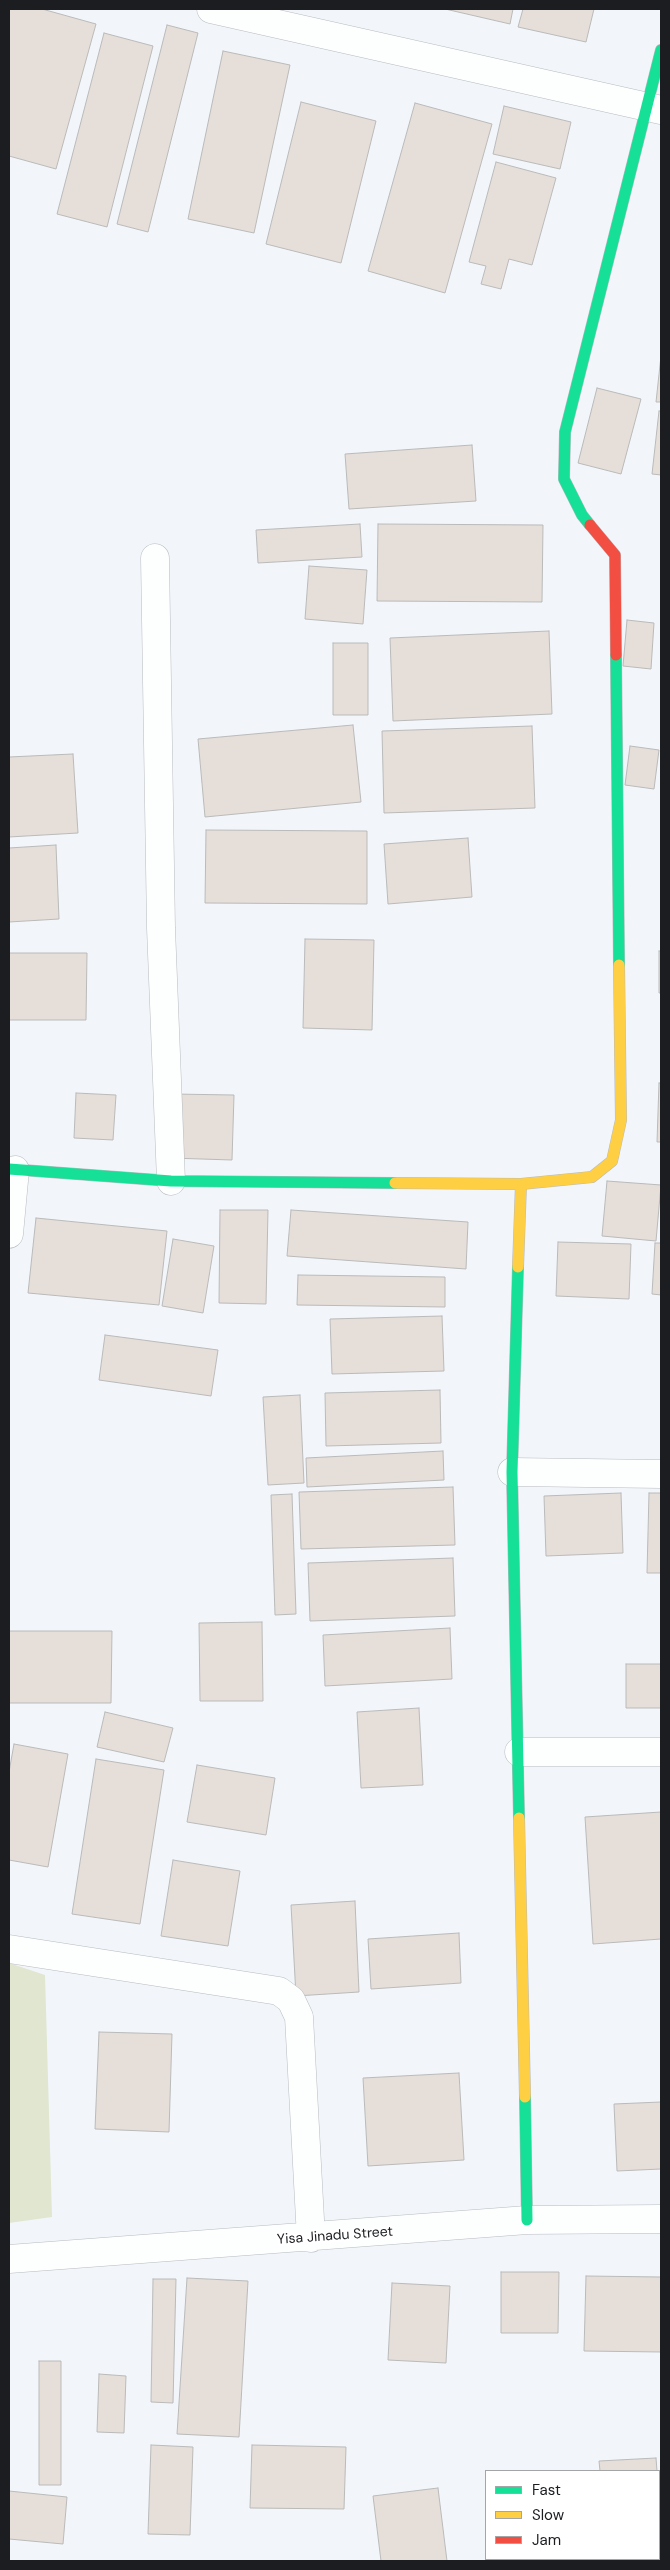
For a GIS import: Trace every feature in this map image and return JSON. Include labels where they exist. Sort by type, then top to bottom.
[{"type":"street","points":[[211,9],[654,109]]},
{"type":"street","points":[[9,1234],[12,1169],[171,1181],[521,1184],[592,1177],[612,1161],[621,1120],[615,555],[582,515],[564,479],[565,432],[654,109],[661,50]]},
{"type":"street","points":[[155,558],[161,928],[171,1181]]},
{"type":"street","points":[[521,1184],[512,1472],[527,2220]]},
{"type":"street","points":[[512,1472],[661,1474]]},
{"type":"street","points":[[519,1752],[661,1752]]},
{"type":"street","points":[[9,1949],[279,1991],[292,2000],[299,2017],[311,2238]]},
{"type":"street","name":"Yisa Jinadu Street","points":[[9,2259],[311,2238],[527,2220],[661,2219]]},
{"type":"green space","points":[[9,1963],[45,1975],[52,2217],[9,2223]]},
{"type":"building","points":[[9,9],[42,9],[96,24],[56,169],[9,156]]},
{"type":"building","points":[[445,9],[513,9],[510,24]]},
{"type":"building","points":[[523,9],[594,9],[586,42],[518,27]]},
{"type":"building","points":[[167,25],[198,33],[148,232],[117,224]]},
{"type":"building","points":[[104,33],[153,46],[107,227],[57,214]]},
{"type":"building","points":[[223,51],[290,65],[254,233],[188,219]]},
{"type":"building","points":[[301,102],[376,121],[341,263],[266,244]]},
{"type":"building","points":[[415,103],[492,124],[445,293],[368,271]]},
{"type":"building","points":[[504,106],[571,122],[560,169],[493,154]]},
{"type":"building","points":[[496,162],[556,178],[532,265],[509,259],[501,289],[481,284],[486,266],[469,262]]},
{"type":"building","points":[[661,356],[661,402],[656,402]]},
{"type":"building","points":[[597,388],[641,399],[621,474],[578,463]]},
{"type":"building","points":[[659,411],[661,411],[661,475],[652,474]]},
{"type":"building","points":[[472,445],[476,501],[349,509],[345,454]]},
{"type":"building","points":[[360,524],[362,557],[258,563],[256,530]]},
{"type":"building","points":[[378,524],[543,525],[542,602],[377,601]]},
{"type":"building","points":[[309,566],[367,570],[363,624],[305,619]]},
{"type":"building","points":[[627,620],[654,623],[651,669],[623,666]]},
{"type":"building","points":[[549,631],[552,714],[393,721],[390,638]]},
{"type":"building","points":[[333,643],[368,643],[368,715],[333,715]]},
{"type":"building","points":[[353,725],[361,802],[205,817],[198,739]]},
{"type":"building","points":[[532,726],[535,808],[384,813],[382,731]]},
{"type":"building","points":[[630,746],[659,750],[654,789],[625,785]]},
{"type":"building","points":[[73,754],[78,833],[9,837],[9,757]]},
{"type":"building","points":[[206,830],[367,831],[367,904],[205,903]]},
{"type":"building","points":[[468,838],[472,897],[388,904],[384,844]]},
{"type":"building","points":[[56,845],[59,919],[9,922],[9,848]]},
{"type":"building","points":[[305,939],[374,940],[372,1030],[303,1028]]},
{"type":"building","points":[[659,951],[661,951],[661,993],[659,993]]},
{"type":"building","points":[[9,953],[87,953],[86,1020],[9,1020]]},
{"type":"building","points":[[659,1083],[661,1083],[661,1142],[657,1142]]},
{"type":"building","points":[[76,1093],[116,1095],[113,1140],[74,1138]]},
{"type":"building","points":[[172,1094],[234,1095],[232,1160],[170,1158]]},
{"type":"building","points":[[607,1181],[661,1185],[656,1241],[602,1236]]},
{"type":"building","points":[[220,1210],[268,1210],[266,1304],[219,1303]]},
{"type":"building","points":[[291,1210],[468,1222],[466,1269],[287,1256]]},
{"type":"building","points":[[36,1218],[167,1231],[159,1305],[28,1293]]},
{"type":"building","points":[[173,1239],[214,1246],[203,1313],[162,1306]]},
{"type":"building","points":[[558,1242],[631,1244],[629,1299],[556,1296]]},
{"type":"building","points":[[655,1243],[661,1243],[661,1295],[652,1294]]},
{"type":"building","points":[[298,1275],[445,1277],[445,1307],[297,1305]]},
{"type":"building","points":[[442,1316],[444,1371],[332,1374],[330,1319]]},
{"type":"building","points":[[105,1335],[218,1350],[211,1396],[99,1380]]},
{"type":"building","points":[[440,1390],[441,1443],[326,1446],[325,1393]]},
{"type":"building","points":[[300,1395],[304,1483],[268,1485],[263,1397]]},
{"type":"building","points":[[443,1451],[444,1480],[307,1487],[306,1458]]},
{"type":"building","points":[[453,1487],[455,1545],[301,1549],[299,1492]]},
{"type":"building","points":[[621,1493],[623,1553],[546,1556],[544,1496]]},
{"type":"building","points":[[649,1493],[661,1493],[661,1573],[647,1573]]},
{"type":"building","points":[[292,1494],[296,1614],[275,1615],[271,1495]]},
{"type":"building","points":[[453,1558],[455,1616],[310,1621],[308,1563]]},
{"type":"building","points":[[262,1622],[263,1701],[200,1701],[199,1623]]},
{"type":"building","points":[[450,1628],[452,1679],[325,1686],[323,1635]]},
{"type":"building","points":[[9,1631],[112,1631],[111,1703],[9,1703]]},
{"type":"building","points":[[626,1664],[661,1664],[661,1708],[626,1708]]},
{"type":"building","points":[[419,1708],[423,1785],[361,1788],[357,1712]]},
{"type":"building","points":[[105,1712],[173,1728],[164,1762],[97,1747]]},
{"type":"building","points":[[14,1744],[68,1754],[48,1867],[9,1860],[9,1772]]},
{"type":"building","points":[[96,1759],[164,1770],[140,1924],[72,1914]]},
{"type":"building","points":[[197,1765],[275,1778],[266,1835],[187,1822]]},
{"type":"building","points":[[661,1812],[661,1939],[593,1944],[585,1817]]},
{"type":"building","points":[[173,1860],[240,1871],[228,1946],[161,1936]]},
{"type":"building","points":[[355,1901],[359,1992],[296,1996],[291,1905]]},
{"type":"building","points":[[459,1933],[461,1983],[371,1989],[368,1939]]},
{"type":"building","points":[[99,2032],[172,2034],[169,2132],[95,2129]]},
{"type":"building","points":[[459,2073],[464,2160],[368,2166],[363,2078]]},
{"type":"building","points":[[661,2102],[661,2169],[617,2171],[614,2104]]},
{"type":"building","points":[[501,2272],[559,2272],[558,2333],[501,2333]]},
{"type":"building","points":[[586,2276],[661,2277],[661,2352],[584,2351]]},
{"type":"building","points":[[187,2278],[248,2281],[239,2437],[177,2434]]},
{"type":"building","points":[[153,2279],[176,2279],[173,2403],[151,2402]]},
{"type":"building","points":[[392,2283],[450,2286],[446,2363],[388,2360]]},
{"type":"building","points":[[39,2361],[61,2361],[61,2485],[39,2485]]},
{"type":"building","points":[[99,2374],[126,2376],[124,2433],[97,2432]]},
{"type":"building","points":[[151,2445],[193,2447],[190,2535],[148,2534]]},
{"type":"building","points":[[252,2445],[346,2447],[344,2509],[250,2508]]},
{"type":"building","points":[[656,2458],[657,2470],[600,2470],[599,2461]]},
{"type":"building","points":[[438,2488],[447,2561],[381,2561],[373,2496]]},
{"type":"building","points":[[9,2491],[67,2497],[63,2544],[9,2539]]},
{"type":"building","points":[[660,2536],[661,2561],[604,2561],[660,2560]]},
{"type":"building","points":[[497,2560],[571,2560],[571,2561]]},
{"type":"traffic: fast","points":[[590,525],[582,515],[564,479],[565,432],[661,50]]},
{"type":"traffic: fast","points":[[616,655],[619,965]]},
{"type":"traffic: fast","points":[[9,1169],[171,1181],[395,1183]]},
{"type":"traffic: fast","points":[[518,1267],[512,1472],[519,1818]]},
{"type":"traffic: fast","points":[[525,2097],[527,2220]]},
{"type":"traffic: slow","points":[[521,1184],[592,1177],[612,1161],[621,1120],[619,965]]},
{"type":"traffic: slow","points":[[395,1183],[521,1184],[518,1267]]},
{"type":"traffic: slow","points":[[519,1818],[525,2097]]},
{"type":"traffic: jam","points":[[590,525],[615,555],[616,655]]}]
